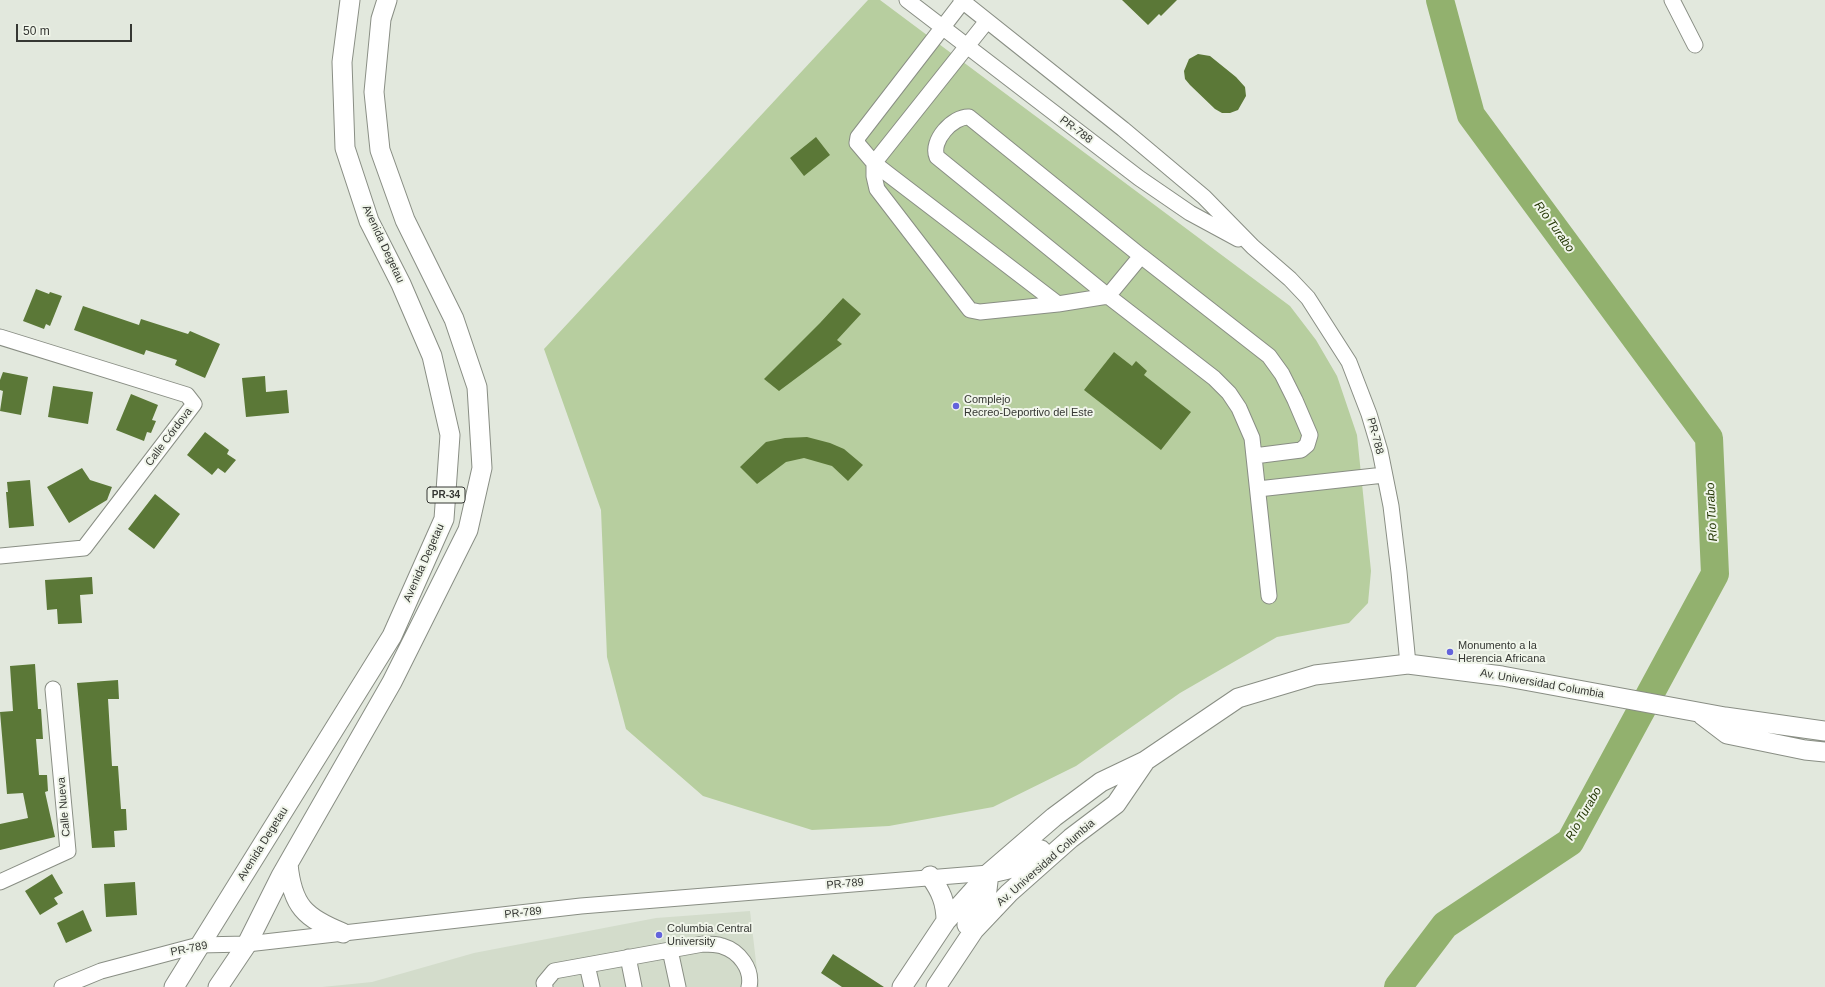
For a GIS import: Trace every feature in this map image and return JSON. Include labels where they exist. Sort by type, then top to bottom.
[{"type":"main road","name":"Avenida Degetau","points":[[174,987],[392,636],[444,519],[450,436],[432,356],[401,284],[369,222],[345,148],[342,62],[350,0]]},
{"type":"main road","name":"Avenida Degetau","points":[[218,987],[247,944],[288,864],[392,682],[468,530],[482,468],[477,387],[454,319],[405,220],[380,150],[374,92],[381,19],[387,0]]},
{"type":"main road","name":"Av. Universidad Columbia","points":[[902,987],[946,921],[989,872],[1054,817],[1102,782],[1145,761],[1238,698],[1314,675],[1408,664],[1502,676],[1697,712],[1825,731]]},
{"type":"main road","name":"Av. Universidad Columbia","points":[[1697,712],[1727,734],[1805,750],[1825,752]]},
{"type":"main road","name":"Av. Universidad Columbia","points":[[936,987],[974,930],[1009,893],[1071,838],[1116,804],[1145,761]]},
{"type":"main road","points":[[925,987],[979,906],[987,890],[989,872],[1005,871],[1018,867],[1061,836],[1090,825]]},
{"type":"main road","points":[[288,864],[290,882],[294,896],[302,910],[317,921],[343,933]]},
{"type":"main road","points":[[930,876],[940,890],[946,909],[946,921]]},
{"type":"street","name":"PR-788","points":[[907,0],[1139,178],[1190,213],[1253,247]]},
{"type":"street","points":[[1672,0],[1695,45]]},
{"type":"street","name":"PR-788","points":[[962,1],[1123,129],[1192,188],[1253,247],[1290,279],[1308,298],[1349,362],[1369,414],[1380,451],[1390,506],[1398,565],[1408,664]]},
{"type":"street","points":[[962,1],[858,137],[857,143],[874,163],[1058,304]]},
{"type":"street","points":[[987,20],[874,163],[874,176],[877,189],[970,310],[980,312],[1058,304],[1108,296],[1141,256]]},
{"type":"street","points":[[1254,456],[1301,450],[1308,445],[1310,436],[1282,374],[1269,356],[1141,256],[969,117],[961,117],[952,122],[937,141],[935,152],[937,157],[1108,296],[1214,378],[1229,393],[1239,408],[1252,438],[1269,596]]},
{"type":"street","name":"Calle Córdova","points":[[0,337],[187,395],[194,404],[84,548],[0,556]]},
{"type":"street","points":[[1258,489],[1384,476]]},
{"type":"street","name":"Calle Nueva","points":[[0,882],[68,850],[53,689]]},
{"type":"street","name":"PR-789","points":[[62,987],[101,971],[199,945],[247,944],[580,906],[989,872]]},
{"type":"street","points":[[545,987],[544,983],[554,972],[703,944],[722,946],[737,954],[744,962],[749,974],[749,987]]},
{"type":"street","points":[[670,950],[678,987]]},
{"type":"street","points":[[628,957],[634,987]]},
{"type":"street","points":[[587,965],[592,987]]},
{"type":"shaded area","name":"Columbia Central University","points":[[750,911],[759,987],[322,987],[372,982],[474,953],[656,918]]},
{"type":"green space","name":"Complejo Recreo-Deportivo del Este","points":[[868,0],[880,0],[1290,306],[1316,340],[1337,376],[1357,435],[1371,571],[1368,603],[1349,623],[1277,637],[1180,693],[1076,766],[993,807],[889,826],[812,830],[703,796],[626,729],[607,657],[601,510],[544,349]]},
{"type":"building","points":[[1122,0],[1177,0],[1161,16],[1159,14],[1148,25]]},
{"type":"building","points":[[1198,54],[1210,56],[1236,77],[1245,87],[1246,96],[1238,110],[1230,113],[1222,113],[1215,109],[1185,79],[1184,71],[1189,59]]},
{"type":"building","points":[[816,137],[830,155],[804,176],[790,158]]},
{"type":"building","points":[[36,289],[49,294],[50,292],[62,296],[50,326],[46,324],[44,329],[23,321]]},
{"type":"building","points":[[843,298],[861,314],[837,340],[842,344],[779,391],[764,379],[820,323]]},
{"type":"building","points":[[83,306],[139,325],[141,319],[188,334],[190,331],[220,344],[205,378],[175,365],[177,360],[146,350],[144,355],[74,330]]},
{"type":"building","points":[[1114,352],[1132,366],[1136,361],[1147,371],[1144,375],[1191,412],[1161,450],[1084,390]]},
{"type":"building","points":[[3,372],[28,377],[21,415],[0,411],[3,391],[0,390],[0,380]]},
{"type":"building","points":[[265,376],[266,392],[287,390],[289,413],[246,417],[242,378]]},
{"type":"building","points":[[53,386],[93,392],[88,424],[48,417]]},
{"type":"building","points":[[131,394],[158,405],[152,420],[156,421],[151,433],[147,432],[144,441],[116,430]]},
{"type":"building","points":[[205,432],[229,450],[227,454],[236,460],[225,473],[218,468],[212,475],[187,455]]},
{"type":"building","points":[[807,437],[830,443],[844,449],[863,465],[848,481],[832,466],[804,458],[786,462],[757,484],[740,467],[766,442],[785,438]]},
{"type":"building","points":[[82,468],[90,480],[112,487],[107,500],[69,523],[47,487]]},
{"type":"building","points":[[30,480],[34,526],[9,528],[6,492],[8,492],[7,482]]},
{"type":"building","points":[[155,494],[180,514],[154,549],[128,529]]},
{"type":"building","points":[[92,577],[93,594],[80,595],[82,623],[58,624],[57,609],[47,610],[45,580]]},
{"type":"building","points":[[35,664],[38,709],[41,709],[43,739],[36,739],[39,775],[47,775],[48,791],[45,792],[55,837],[0,850],[0,824],[28,818],[23,793],[7,794],[0,712],[13,711],[10,666]]},
{"type":"building","points":[[118,680],[119,699],[108,699],[112,766],[118,766],[121,809],[126,809],[127,830],[114,831],[115,847],[92,848],[77,683]]},
{"type":"building","points":[[52,874],[63,893],[54,898],[58,904],[40,915],[25,891]]},
{"type":"building","points":[[135,882],[137,915],[106,917],[104,884]]},
{"type":"building","points":[[83,910],[92,931],[66,943],[57,923]]},
{"type":"building","points":[[833,954],[884,987],[842,987],[821,973]]},
{"type":"waterway","name":"Río Turabo","points":[[1398,987],[1445,925],[1570,842],[1715,574],[1709,438],[1471,115],[1440,0]]},
{"type":"place","name":"Complejo Recreo-Deportivo del Este","points":[[956,406]]},
{"type":"place","name":"Monumento a la Herencia Africana","points":[[1450,652]]},
{"type":"place","name":"Columbia Central University","points":[[659,935]]}]
